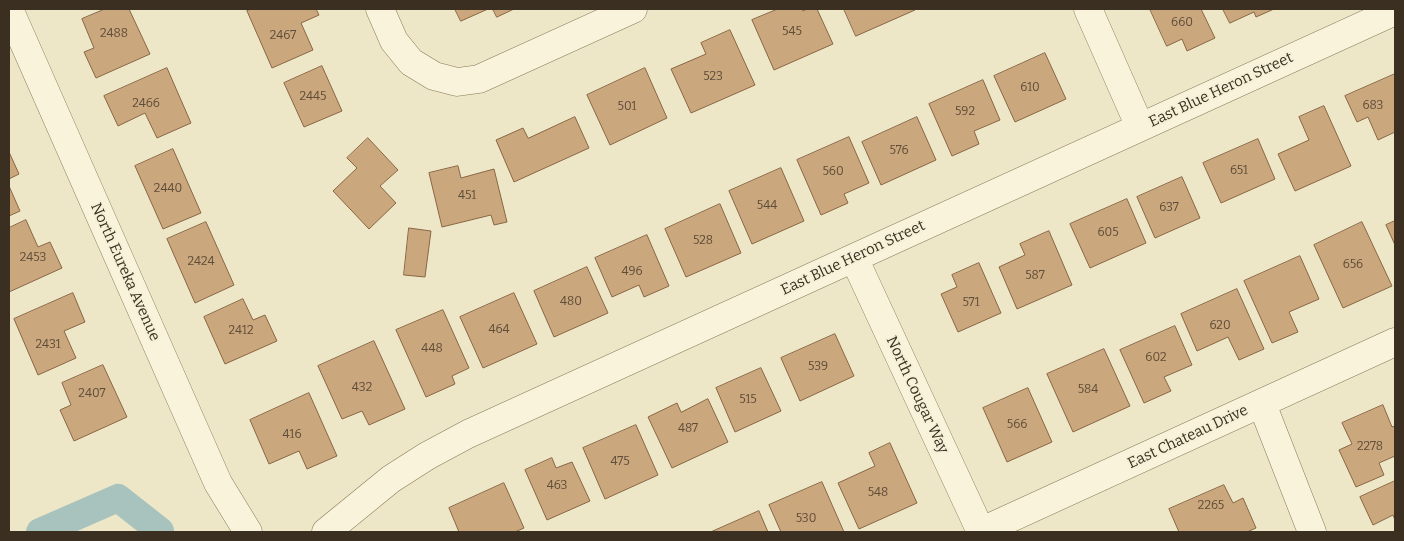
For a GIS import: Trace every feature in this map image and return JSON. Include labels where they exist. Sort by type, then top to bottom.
[{"type":"street","name":"North Eureka Avenue","points":[[9,9],[218,484],[248,532]]},
{"type":"street","points":[[380,9],[394,41],[411,62],[434,76],[457,82],[479,79],[633,9]]},
{"type":"street","points":[[1088,9],[1140,128]]},
{"type":"street","name":"East Blue Heron Street","points":[[326,532],[391,479],[427,456],[468,434],[1395,11]]},
{"type":"street","name":"North Cougar Way","points":[[854,258],[981,532]]},
{"type":"street","name":"East Chateau Drive","points":[[981,532],[1395,342]]},
{"type":"street","points":[[1262,404],[1312,532]]},
{"type":"building","points":[[105,9],[129,9],[150,54],[96,78],[84,52],[94,48],[82,19]]},
{"type":"building","points":[[252,9],[316,9],[319,15],[301,23],[313,50],[272,68],[247,11]]},
{"type":"building","points":[[455,9],[488,9],[461,21]]},
{"type":"building","points":[[493,9],[514,9],[497,17]]},
{"type":"building","points":[[778,9],[802,9],[803,11],[817,9],[833,44],[774,70],[752,20]]},
{"type":"building","points":[[844,9],[914,9],[915,10],[856,36]]},
{"type":"building","points":[[1150,9],[1201,9],[1215,38],[1187,51],[1182,39],[1167,46]]},
{"type":"building","points":[[1223,9],[1274,9],[1256,17],[1254,12],[1230,23]]},
{"type":"building","points":[[730,30],[755,85],[691,113],[671,69],[706,54],[701,43]]},
{"type":"building","points":[[1045,53],[1066,99],[1015,122],[994,76]]},
{"type":"building","points":[[322,66],[342,111],[304,127],[284,83]]},
{"type":"building","points":[[167,68],[191,123],[157,138],[145,113],[118,126],[104,96]]},
{"type":"building","points":[[645,68],[667,118],[610,145],[587,95]]},
{"type":"building","points":[[1395,74],[1395,132],[1378,140],[1368,117],[1357,122],[1345,96]]},
{"type":"building","points":[[983,80],[1000,120],[974,131],[979,144],[952,156],[929,104]]},
{"type":"building","points":[[1324,106],[1351,166],[1295,191],[1278,154],[1309,140],[1299,117]]},
{"type":"building","points":[[575,117],[589,148],[514,182],[496,140],[523,128],[528,138]]},
{"type":"building","points":[[917,117],[936,160],[881,185],[862,142]]},
{"type":"building","points":[[849,137],[869,183],[844,194],[848,203],[821,215],[797,160]]},
{"type":"building","points":[[368,138],[398,170],[380,186],[396,203],[369,229],[333,191],[357,168],[347,158]]},
{"type":"building","points":[[1258,139],[1275,179],[1221,203],[1203,163]]},
{"type":"building","points":[[173,149],[201,213],[163,229],[135,166]]},
{"type":"building","points":[[9,152],[19,174],[9,179]]},
{"type":"building","points":[[458,166],[461,178],[494,169],[507,222],[494,225],[491,215],[442,227],[429,173]]},
{"type":"building","points":[[781,168],[804,221],[752,244],[729,191]]},
{"type":"building","points":[[1182,177],[1200,218],[1155,238],[1137,197]]},
{"type":"building","points":[[9,186],[20,211],[9,216]]},
{"type":"building","points":[[1127,199],[1146,243],[1090,268],[1070,224]]},
{"type":"building","points":[[720,204],[741,253],[686,277],[665,229]]},
{"type":"building","points":[[26,220],[38,247],[50,242],[62,268],[9,292],[9,228]]},
{"type":"building","points":[[1395,221],[1395,245],[1386,225]]},
{"type":"building","points":[[206,222],[234,285],[195,303],[167,239]]},
{"type":"building","points":[[1362,222],[1392,286],[1343,308],[1314,245]]},
{"type":"building","points":[[409,228],[431,231],[425,277],[404,275]]},
{"type":"building","points":[[1049,231],[1072,285],[1017,309],[999,267],[1025,255],[1020,244]]},
{"type":"building","points":[[647,235],[669,286],[644,297],[639,285],[612,297],[595,258]]},
{"type":"building","points":[[1300,256],[1319,299],[1289,312],[1298,332],[1272,343],[1244,281]]},
{"type":"building","points":[[979,263],[1001,313],[958,332],[941,294],[957,287],[952,275]]},
{"type":"building","points":[[587,267],[608,313],[554,337],[534,291]]},
{"type":"building","points":[[1237,289],[1264,349],[1239,360],[1228,337],[1197,351],[1181,314]]},
{"type":"building","points":[[73,293],[85,322],[64,331],[76,358],[38,375],[14,319]]},
{"type":"building","points":[[514,293],[537,344],[483,368],[460,317]]},
{"type":"building","points":[[243,299],[253,320],[265,315],[277,341],[225,364],[204,317]]},
{"type":"building","points":[[443,310],[469,368],[452,376],[455,384],[426,397],[396,330]]},
{"type":"building","points":[[1175,326],[1192,365],[1164,377],[1171,391],[1144,403],[1120,350]]},
{"type":"building","points":[[835,334],[854,376],[800,401],[781,358]]},
{"type":"building","points":[[374,341],[405,409],[369,425],[362,411],[342,419],[318,366]]},
{"type":"building","points":[[1104,349],[1130,406],[1073,432],[1047,374]]},
{"type":"building","points":[[103,365],[127,417],[74,441],[60,410],[71,405],[62,383]]},
{"type":"building","points":[[761,368],[781,411],[735,432],[716,388]]},
{"type":"building","points":[[1028,388],[1052,442],[1007,462],[983,408]]},
{"type":"building","points":[[309,393],[337,456],[307,469],[299,451],[269,464],[250,420]]},
{"type":"building","points":[[708,399],[728,442],[672,468],[648,417],[677,403],[681,412]]},
{"type":"building","points":[[1383,405],[1392,427],[1395,426],[1395,456],[1379,463],[1384,475],[1356,487],[1339,450],[1352,444],[1342,423]]},
{"type":"building","points":[[636,425],[658,475],[605,499],[583,448]]},
{"type":"building","points":[[890,443],[917,503],[859,529],[838,483],[875,466],[869,453]]},
{"type":"building","points":[[552,458],[556,468],[572,462],[590,501],[547,520],[525,470]]},
{"type":"building","points":[[1395,481],[1395,520],[1393,515],[1373,525],[1360,497]]},
{"type":"building","points":[[822,482],[844,532],[781,532],[769,505]]},
{"type":"building","points":[[504,483],[524,528],[515,532],[459,532],[449,508]]},
{"type":"building","points":[[1224,485],[1233,503],[1243,498],[1256,528],[1247,532],[1179,532],[1169,509]]},
{"type":"building","points":[[759,511],[768,532],[711,532]]},
{"type":"waterway","points":[[40,532],[118,498],[160,531]]}]
